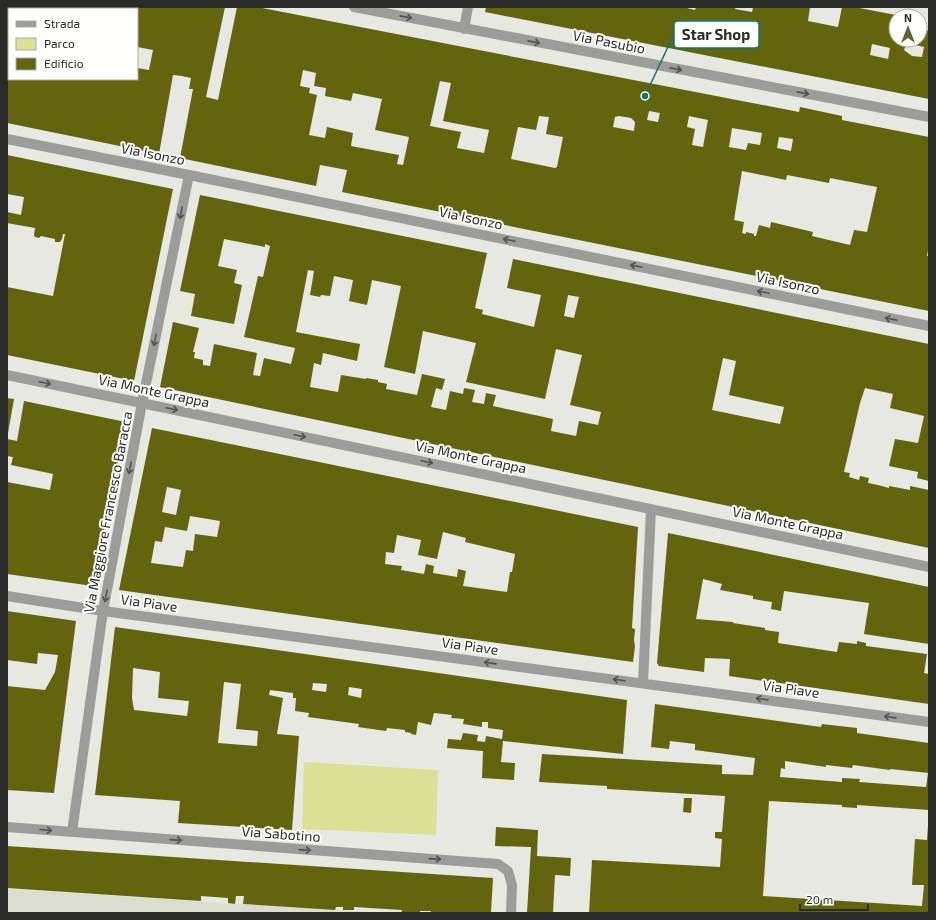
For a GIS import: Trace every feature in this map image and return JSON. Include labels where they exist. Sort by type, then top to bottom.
[{"type":"street","name":"Via Pasubio","points":[[354,7],[929,117]]},
{"type":"street","points":[[464,29],[468,7]]},
{"type":"street","name":"Via Isonzo","points":[[7,139],[929,326]]},
{"type":"street","name":"Via Maggiore Francesco Baracca","points":[[72,832],[103,611],[142,403],[189,175]]},
{"type":"street","name":"Via Monte Grappa","points":[[7,375],[929,567]]},
{"type":"street","points":[[643,683],[651,509]]},
{"type":"street","name":"Via Piave","points":[[7,596],[103,611],[929,722]]},
{"type":"street","name":"Via Sabotino","points":[[7,827],[498,864],[508,871],[512,885],[511,913]]},
{"type":"shaded area","points":[[7,889],[269,906],[387,913],[7,913]]},
{"type":"green space","points":[[304,762],[438,770],[436,835],[302,829]]},
{"type":"building","points":[[7,7],[23,7],[8,8],[7,46]]},
{"type":"building","points":[[225,7],[206,97],[218,100],[237,7],[257,7],[799,112],[800,107],[842,116],[842,120],[929,137],[929,244],[927,256],[929,256],[929,311],[342,192],[347,170],[320,165],[316,186],[180,158],[193,89],[189,89],[191,78],[182,76],[173,75],[159,154],[7,123],[7,72],[8,80],[138,80],[138,68],[149,70],[153,50],[138,47],[138,8],[32,8]],"holes":[[[303,70],[316,73],[314,86],[326,88],[325,96],[351,101],[353,93],[382,99],[375,130],[409,137],[403,165],[397,164],[399,155],[351,146],[353,133],[327,127],[325,138],[309,135],[317,95],[309,93],[310,88],[300,86]],[[440,81],[451,83],[443,121],[489,130],[484,153],[457,148],[461,132],[430,126]],[[649,111],[660,113],[658,122],[647,120]],[[539,116],[549,117],[546,134],[563,137],[557,167],[555,168],[511,159],[518,127],[536,130]],[[619,116],[631,118],[635,122],[634,131],[613,127],[615,117]],[[689,116],[708,120],[703,147],[692,145],[695,129],[687,127]],[[732,128],[762,133],[760,145],[748,143],[746,150],[729,147]],[[779,137],[793,139],[791,151],[777,148]],[[742,171],[786,180],[787,175],[829,183],[830,178],[877,187],[867,232],[854,230],[850,245],[812,236],[813,232],[771,222],[770,228],[759,225],[756,236],[754,236],[754,234],[746,232],[746,234],[742,233],[744,222],[734,220]]]},
{"type":"building","points":[[486,7],[683,7],[695,10],[696,7],[736,7],[735,9],[752,12],[753,7],[810,7],[808,21],[838,27],[842,7],[854,7],[888,13],[888,48],[872,44],[870,55],[888,59],[890,48],[905,48],[904,50],[912,56],[922,57],[924,48],[928,48],[929,31],[929,99],[485,12]]},
{"type":"building","points":[[7,155],[173,189],[134,381],[7,355],[7,287],[53,296],[65,234],[63,234],[60,242],[55,242],[55,239],[41,236],[39,238],[35,237],[35,228],[7,223],[7,212],[21,215],[24,197],[7,194]]},
{"type":"building","points":[[200,195],[487,253],[475,308],[483,310],[482,314],[534,327],[541,295],[507,288],[513,259],[929,344],[929,481],[917,478],[918,472],[889,466],[895,439],[918,443],[924,416],[890,408],[893,394],[865,388],[860,403],[844,472],[850,473],[849,477],[859,480],[860,476],[869,478],[868,483],[889,488],[889,486],[910,490],[910,486],[929,490],[929,548],[160,387],[173,322],[199,328],[193,352],[195,352],[194,358],[203,360],[203,365],[210,366],[214,344],[257,353],[253,375],[260,376],[264,358],[291,364],[295,348],[244,337],[258,276],[263,277],[270,246],[265,244],[265,247],[224,239],[218,266],[237,270],[234,283],[242,285],[234,324],[191,316],[195,294],[180,291]],"holes":[[[308,270],[314,271],[310,295],[320,297],[321,295],[330,296],[334,276],[353,280],[349,301],[367,305],[372,280],[401,286],[384,367],[415,374],[423,331],[476,343],[466,382],[545,399],[556,349],[582,355],[570,405],[601,412],[598,425],[579,421],[576,436],[551,431],[553,419],[493,406],[496,395],[486,393],[484,404],[472,402],[475,390],[464,388],[463,394],[450,391],[446,410],[431,407],[436,388],[442,390],[445,379],[422,374],[417,395],[386,389],[387,384],[378,382],[378,380],[341,375],[338,392],[310,387],[314,363],[321,365],[323,353],[357,361],[360,344],[296,332]],[[568,295],[579,297],[574,318],[564,316]],[[723,358],[736,361],[729,395],[784,407],[780,424],[712,410]]]},
{"type":"building","points":[[7,398],[14,399],[8,433],[7,433]]},
{"type":"building","points":[[24,401],[126,422],[93,586],[7,574],[7,482],[50,490],[53,474],[11,465],[13,457],[7,456],[7,439],[17,441]]},
{"type":"building","points":[[152,428],[638,527],[632,628],[635,629],[633,662],[119,590]],"holes":[[[167,487],[181,490],[176,515],[162,512]],[[190,516],[220,521],[217,537],[195,534],[193,551],[186,550],[183,567],[151,563],[155,541],[162,542],[165,527],[187,531]],[[443,532],[466,538],[465,542],[515,554],[507,592],[463,586],[466,571],[458,569],[457,577],[433,573],[434,566],[426,564],[424,574],[401,570],[402,566],[385,564],[386,552],[394,553],[397,535],[421,540],[418,555],[437,559]]]},
{"type":"building","points":[[668,533],[929,587],[929,644],[864,634],[869,603],[784,591],[781,611],[771,609],[772,602],[753,599],[753,596],[720,590],[722,584],[703,579],[696,619],[733,622],[765,628],[765,630],[779,632],[778,643],[837,652],[839,642],[857,644],[857,641],[866,643],[866,646],[927,654],[924,673],[929,674],[929,704],[729,676],[730,659],[705,658],[704,672],[659,666],[657,663]]},
{"type":"building","points":[[7,611],[76,621],[54,793],[7,790],[7,686],[45,690],[55,672],[58,655],[38,653],[37,664],[7,660]]},
{"type":"building","points":[[115,627],[627,700],[623,754],[503,741],[501,762],[515,763],[514,780],[482,778],[483,751],[447,748],[448,739],[461,740],[463,733],[478,735],[477,741],[485,742],[486,736],[502,739],[503,730],[488,728],[488,722],[482,722],[482,727],[463,724],[464,719],[451,718],[452,715],[434,713],[431,725],[418,722],[416,735],[405,732],[405,730],[387,728],[386,731],[358,727],[359,724],[308,717],[309,713],[295,711],[296,698],[293,698],[293,693],[270,690],[269,695],[283,698],[277,734],[299,736],[292,830],[178,823],[180,801],[95,795]],"holes":[[[133,668],[160,672],[158,698],[189,701],[187,716],[134,710],[132,698]],[[224,682],[241,684],[236,729],[258,731],[257,746],[218,743]],[[313,683],[327,684],[326,692],[312,690]],[[349,687],[362,689],[361,698],[348,695]]]},
{"type":"building","points":[[655,704],[821,727],[822,724],[857,728],[857,733],[929,743],[929,773],[929,810],[857,805],[857,808],[842,807],[842,805],[769,801],[763,896],[922,906],[924,885],[912,885],[915,839],[927,840],[928,826],[929,913],[589,913],[592,860],[720,867],[722,839],[715,838],[715,832],[722,832],[725,796],[607,789],[607,786],[539,782],[542,754],[722,765],[722,774],[753,775],[755,758],[695,750],[695,744],[670,741],[669,749],[651,747]],"holes":[[[785,761],[826,767],[826,765],[852,768],[853,765],[929,773],[926,787],[859,782],[860,779],[842,778],[842,782],[780,777],[781,768],[785,769]]]},
{"type":"building","points":[[684,798],[692,798],[691,813],[683,812]]},
{"type":"building","points":[[496,827],[538,830],[537,856],[571,858],[570,876],[555,875],[553,913],[527,913],[531,847],[495,846]]},
{"type":"building","points":[[7,846],[493,878],[491,913],[430,913],[431,911],[420,911],[420,913],[401,913],[402,910],[354,907],[354,910],[343,910],[343,907],[336,907],[335,910],[243,904],[244,896],[236,896],[235,904],[228,903],[228,898],[201,896],[201,901],[7,888]]},
{"type":"place","name":"Star Shop","points":[[645,96]]}]
